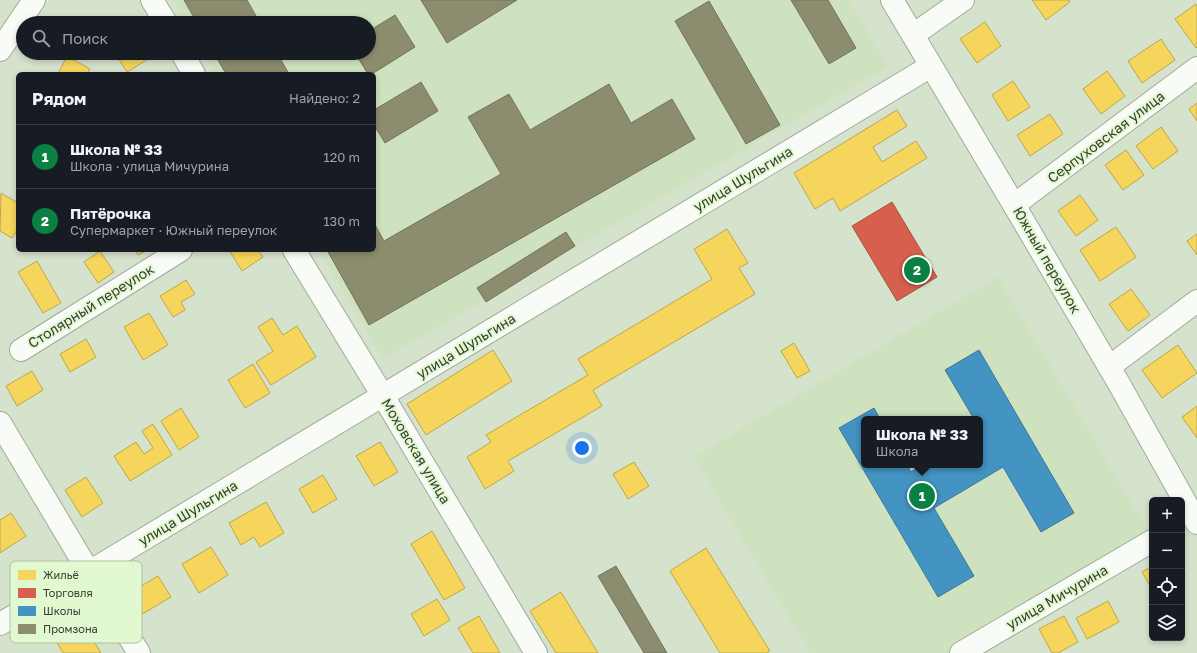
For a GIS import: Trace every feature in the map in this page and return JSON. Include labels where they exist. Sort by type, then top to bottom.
[{"type":"street","points":[[23,16],[34,0]]},
{"type":"street","points":[[152,0],[162,16]]},
{"type":"street","name":"Южный переулок","points":[[892,0],[1109,367],[1191,521]]},
{"type":"street","points":[[913,35],[963,0]]},
{"type":"street","points":[[0,50],[16,26]]},
{"type":"street","points":[[186,60],[193,72]]},
{"type":"street","name":"улица Шульгина","points":[[107,561],[931,66]]},
{"type":"street","name":"Серпуховская улица","points":[[1014,205],[1197,68]]},
{"type":"street","name":"Столярный переулок","points":[[20,350],[178,252]]},
{"type":"street","name":"Моховская улица","points":[[295,252],[536,653]]},
{"type":"street","points":[[1109,367],[1197,301]]},
{"type":"street","points":[[0,423],[82,561]]},
{"type":"street","name":"улица Мичурина","points":[[961,653],[1149,543]]},
{"type":"street","name":"улица Шульгина","points":[[0,624],[10,618]]},
{"type":"street","points":[[133,643],[139,653]]},
{"type":"shaded area","points":[[173,0],[848,0],[888,66],[383,359],[320,252],[376,252],[376,72],[215,72],[208,60],[376,60],[376,16],[183,16]]},
{"type":"shaded area","points":[[998,277],[1149,535],[950,653],[810,653],[694,457]]},
{"type":"building: Жильё","points":[[1032,0],[1069,0],[1070,2],[1046,20]]},
{"type":"building: Жильё","points":[[1196,4],[1197,47],[1196,48],[1175,19]]},
{"type":"building: Жильё","points":[[985,22],[1001,46],[977,63],[960,39]]},
{"type":"building: Жильё","points":[[1161,39],[1175,60],[1142,83],[1128,61]]},
{"type":"building: Жильё","points":[[65,60],[74,60],[90,69],[88,72],[59,72]]},
{"type":"building: Жильё","points":[[119,60],[147,60],[127,72]]},
{"type":"building: Жильё","points":[[1107,71],[1125,96],[1101,114],[1083,89]]},
{"type":"building: Жильё","points":[[1013,81],[1030,107],[1008,121],[992,95]]},
{"type":"building: Жильё","points":[[1197,103],[1197,121],[1189,109]]},
{"type":"building: Жильё","points":[[897,110],[907,126],[873,147],[882,162],[916,141],[927,158],[840,211],[833,198],[815,209],[794,173]]},
{"type":"building: Жильё","points":[[1050,114],[1063,134],[1030,156],[1017,135]]},
{"type":"building: Жильё","points":[[1161,127],[1178,151],[1153,169],[1136,146]]},
{"type":"building: Жильё","points":[[1126,150],[1144,175],[1123,190],[1105,165]]},
{"type":"building: Жильё","points":[[1,193],[16,202],[16,231],[12,238],[0,231]]},
{"type":"building: Жильё","points":[[1080,195],[1098,220],[1076,236],[1058,211]]},
{"type":"building: Жильё","points":[[1116,227],[1136,257],[1100,281],[1080,250]]},
{"type":"building: Жильё","points":[[727,229],[748,263],[739,268],[755,294],[593,390],[602,406],[508,461],[514,471],[485,489],[467,457],[491,442],[486,435],[588,375],[578,359],[712,279],[694,249]]},
{"type":"building: Жильё","points":[[1197,234],[1197,255],[1187,241]]},
{"type":"building: Жильё","points":[[101,252],[114,272],[98,283],[84,262]]},
{"type":"building: Жильё","points":[[136,252],[143,252],[138,255]]},
{"type":"building: Жильё","points":[[230,252],[259,252],[263,257],[242,271]]},
{"type":"building: Жильё","points":[[37,261],[61,303],[43,313],[18,272]]},
{"type":"building: Жильё","points":[[186,280],[195,294],[181,302],[185,310],[173,317],[160,296]]},
{"type":"building: Жильё","points":[[1131,289],[1150,315],[1128,331],[1109,304]]},
{"type":"building: Жильё","points":[[149,313],[168,345],[143,360],[124,327]]},
{"type":"building: Жильё","points":[[272,318],[283,335],[297,326],[316,357],[271,385],[256,362],[273,351],[258,327]]},
{"type":"building: Жильё","points":[[86,339],[96,357],[70,372],[60,354]]},
{"type":"building: Жильё","points":[[794,343],[810,371],[797,378],[781,351]]},
{"type":"building: Жильё","points":[[1178,345],[1197,373],[1162,398],[1142,370]]},
{"type":"building: Жильё","points":[[493,350],[512,381],[426,435],[407,404]]},
{"type":"building: Жильё","points":[[253,364],[270,393],[245,408],[228,380]]},
{"type":"building: Жильё","points":[[32,371],[43,390],[17,406],[6,386]]},
{"type":"building: Жильё","points":[[1197,406],[1197,438],[1182,417]]},
{"type":"building: Жильё","points":[[181,408],[199,437],[179,450],[161,421]]},
{"type":"building: Жильё","points":[[153,424],[172,455],[130,481],[114,456],[136,442],[144,454],[153,448],[142,431]]},
{"type":"building: Жильё","points":[[380,442],[398,472],[374,486],[356,456]]},
{"type":"building: Жильё","points":[[634,462],[649,486],[628,499],[613,474]]},
{"type":"building: Жильё","points":[[323,475],[337,499],[313,513],[299,489]]},
{"type":"building: Жильё","points":[[86,477],[103,503],[82,517],[65,490]]},
{"type":"building: Жильё","points":[[266,502],[284,533],[260,547],[254,537],[241,545],[229,523]]},
{"type":"building: Жильё","points":[[11,513],[26,536],[0,553],[0,520]]},
{"type":"building: Жильё","points":[[432,531],[465,588],[444,600],[411,544]]},
{"type":"building: Жильё","points":[[211,547],[228,575],[199,593],[182,564]]},
{"type":"building: Жильё","points":[[706,548],[770,651],[767,653],[720,653],[670,571]]},
{"type":"building: Жильё","points":[[1149,568],[1149,584],[1142,572]]},
{"type":"building: Жильё","points":[[158,576],[171,597],[142,614],[142,586]]},
{"type":"building: Жильё","points":[[561,592],[598,653],[556,653],[530,611]]},
{"type":"building: Жильё","points":[[437,599],[450,620],[424,636],[411,614]]},
{"type":"building: Жильё","points":[[1108,601],[1119,622],[1087,639],[1076,618]]},
{"type":"building: Жильё","points":[[479,616],[500,653],[473,653],[458,628]]},
{"type":"building: Жильё","points":[[1064,616],[1078,642],[1058,653],[1052,653],[1039,629]]},
{"type":"building: Жильё","points":[[57,643],[95,643],[101,653],[63,653]]},
{"type":"building: Торговля","points":[[892,202],[937,277],[897,301],[852,226]]},
{"type":"building: Школы","points":[[979,350],[1074,513],[1041,532],[1003,467],[934,508],[974,576],[938,597],[862,468],[909,468],[911,472],[917,468],[983,468],[983,416],[972,416],[945,370]]},
{"type":"building: Школы","points":[[874,408],[878,416],[861,416],[861,466],[839,428]]},
{"type":"building: Промзона","points":[[184,0],[247,0],[256,16],[193,16]]},
{"type":"building: Промзона","points":[[421,0],[517,0],[447,43]]},
{"type":"building: Промзона","points":[[791,0],[828,0],[856,48],[829,64]]},
{"type":"building: Промзона","points":[[709,1],[780,125],[746,144],[675,21]]},
{"type":"building: Промзона","points":[[395,15],[415,47],[375,72],[367,72],[359,60],[376,60],[376,27]]},
{"type":"building: Промзона","points":[[218,60],[281,60],[288,72],[225,72]]},
{"type":"building: Промзона","points":[[421,82],[438,111],[385,143],[376,128],[376,109]]},
{"type":"building: Промзона","points":[[609,84],[631,123],[672,99],[695,139],[369,325],[328,252],[376,252],[376,227],[384,241],[501,174],[468,117],[509,94],[530,130]]},
{"type":"building: Промзона","points":[[566,232],[575,246],[486,302],[477,288]]},
{"type":"building: Промзона","points":[[616,566],[667,653],[644,653],[598,576]]},
{"type":"place","name":"Пятёрочка","points":[[917,270]]},
{"type":"place","name":"Школа № 33","points":[[922,496]]}]
